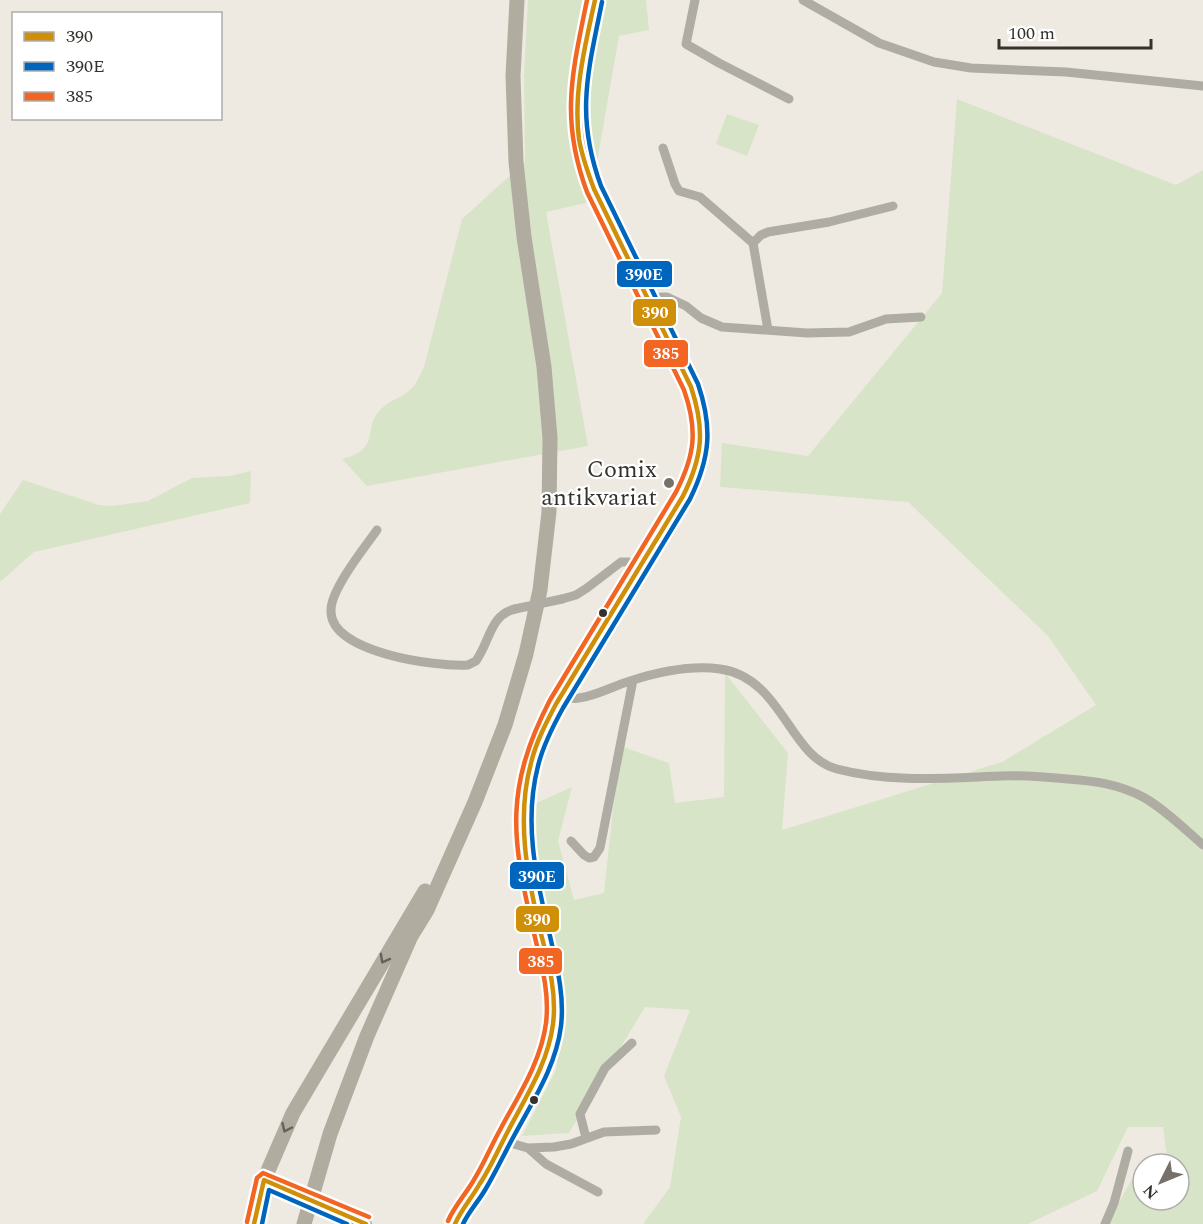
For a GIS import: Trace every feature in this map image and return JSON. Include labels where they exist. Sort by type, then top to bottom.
[{"type":"highway","points":[[304,1224],[340,1106],[411,936],[425,891],[478,770],[500,713],[527,612],[538,539],[541,485],[540,420],[512,209],[505,133],[504,76],[508,0]]},
{"type":"highway","points":[[411,936],[437,888],[475,802],[505,725],[536,614],[546,540],[550,461],[548,402],[520,208],[514,132],[513,64],[517,0]]},
{"type":"highway","points":[[255,1224],[264,1179],[305,1091],[425,891]]},
{"type":"main road","points":[[453,1222],[478,1187],[540,1069],[550,1044],[554,1025],[554,988],[525,857],[522,812],[527,773],[533,753],[544,725],[562,693],[689,486],[697,465],[702,439],[696,400],[584,165],[576,121],[576,100],[596,0]]},
{"type":"main road","points":[[264,1179],[366,1224]]},
{"type":"street","points":[[695,0],[686,44],[789,99]]},
{"type":"street","points":[[802,0],[879,43],[934,62],[971,68],[1066,72],[1203,86]]},
{"type":"street","points":[[663,148],[675,184],[680,191],[700,197],[753,243],[768,330]]},
{"type":"street","points":[[753,243],[768,232],[829,222],[893,206]]},
{"type":"street","points":[[649,302],[667,297],[686,306],[701,318],[722,327],[807,333],[849,332],[886,319],[921,317]]},
{"type":"street","points":[[377,530],[339,587],[333,600],[332,619],[338,627],[359,643],[374,652],[394,658],[468,665],[476,661],[497,619],[507,611],[562,599],[587,588],[621,562],[629,562],[639,568]]},
{"type":"street","points":[[562,693],[577,699],[633,680],[689,668],[721,669],[744,678],[764,693],[777,706],[812,755],[835,769],[916,779],[1025,776],[1106,782],[1144,797],[1203,845]]},
{"type":"street","points":[[571,841],[589,858],[594,857],[600,848],[633,680]]},
{"type":"street","points":[[586,1138],[580,1114],[584,1105],[605,1068],[632,1043]]},
{"type":"street","points":[[502,1141],[528,1148],[563,1146],[604,1132],[656,1130]]},
{"type":"street","points":[[528,1148],[546,1164],[598,1192]]},
{"type":"street","points":[[1105,1224],[1128,1150]]},
{"type":"green space","points":[[528,0],[646,0],[649,30],[619,36],[590,202],[546,212],[588,446],[367,486],[342,459],[355,455],[363,449],[370,437],[376,415],[385,405],[414,385],[424,367],[462,219],[525,162],[524,75]]},
{"type":"green space","points":[[957,99],[1176,185],[1203,170],[1203,1224],[1107,1224],[1131,1181],[1131,1212],[1191,1212],[1191,1152],[1166,1152],[1163,1127],[1128,1127],[1097,1191],[1028,1224],[643,1224],[670,1187],[681,1117],[664,1076],[690,1010],[645,1007],[569,1133],[522,1136],[556,1070],[565,999],[532,849],[532,805],[572,787],[558,841],[574,900],[604,893],[613,809],[623,747],[669,763],[675,803],[724,797],[725,673],[788,753],[782,830],[1002,762],[1096,705],[1048,636],[908,502],[720,487],[722,443],[808,456],[942,293]]},
{"type":"green space","points":[[727,114],[759,125],[747,156],[716,144]]},
{"type":"green space","points":[[251,471],[250,503],[34,552],[0,582],[0,514],[23,480],[99,505],[112,506],[148,501],[192,478],[230,476]]},
{"type":"transit line","name":"385","points":[[448,1221],[480,1170],[528,1078],[539,1051],[546,1023],[547,999],[520,867],[517,839],[516,813],[525,760],[535,731],[550,700],[676,492],[691,454],[693,430],[684,390],[587,192],[579,166],[571,119],[571,96],[587,0]]},
{"type":"transit line","name":"390","points":[[455,1224],[487,1173],[535,1080],[546,1053],[553,1024],[554,1000],[551,977],[535,909],[525,846],[524,805],[533,755],[556,704],[683,496],[695,468],[700,442],[698,416],[691,387],[594,189],[582,152],[578,122],[579,87],[595,0]]},
{"type":"transit line","name":"390E","points":[[463,1224],[489,1183],[543,1082],[554,1055],[561,1026],[562,1001],[559,976],[539,887],[533,847],[532,806],[540,758],[563,708],[690,499],[702,470],[707,443],[706,415],[698,384],[601,186],[593,161],[586,115],[587,94],[592,50],[602,2]]},
{"type":"transit line","name":"385","points":[[247,1222],[257,1178],[263,1173],[369,1217]]},
{"type":"transit line","name":"390","points":[[254,1224],[264,1180],[366,1224]]},
{"type":"transit line","name":"390E","points":[[262,1224],[269,1190],[347,1224]]},
{"type":"place","name":"Comix antikvariat","points":[[669,483]]}]
